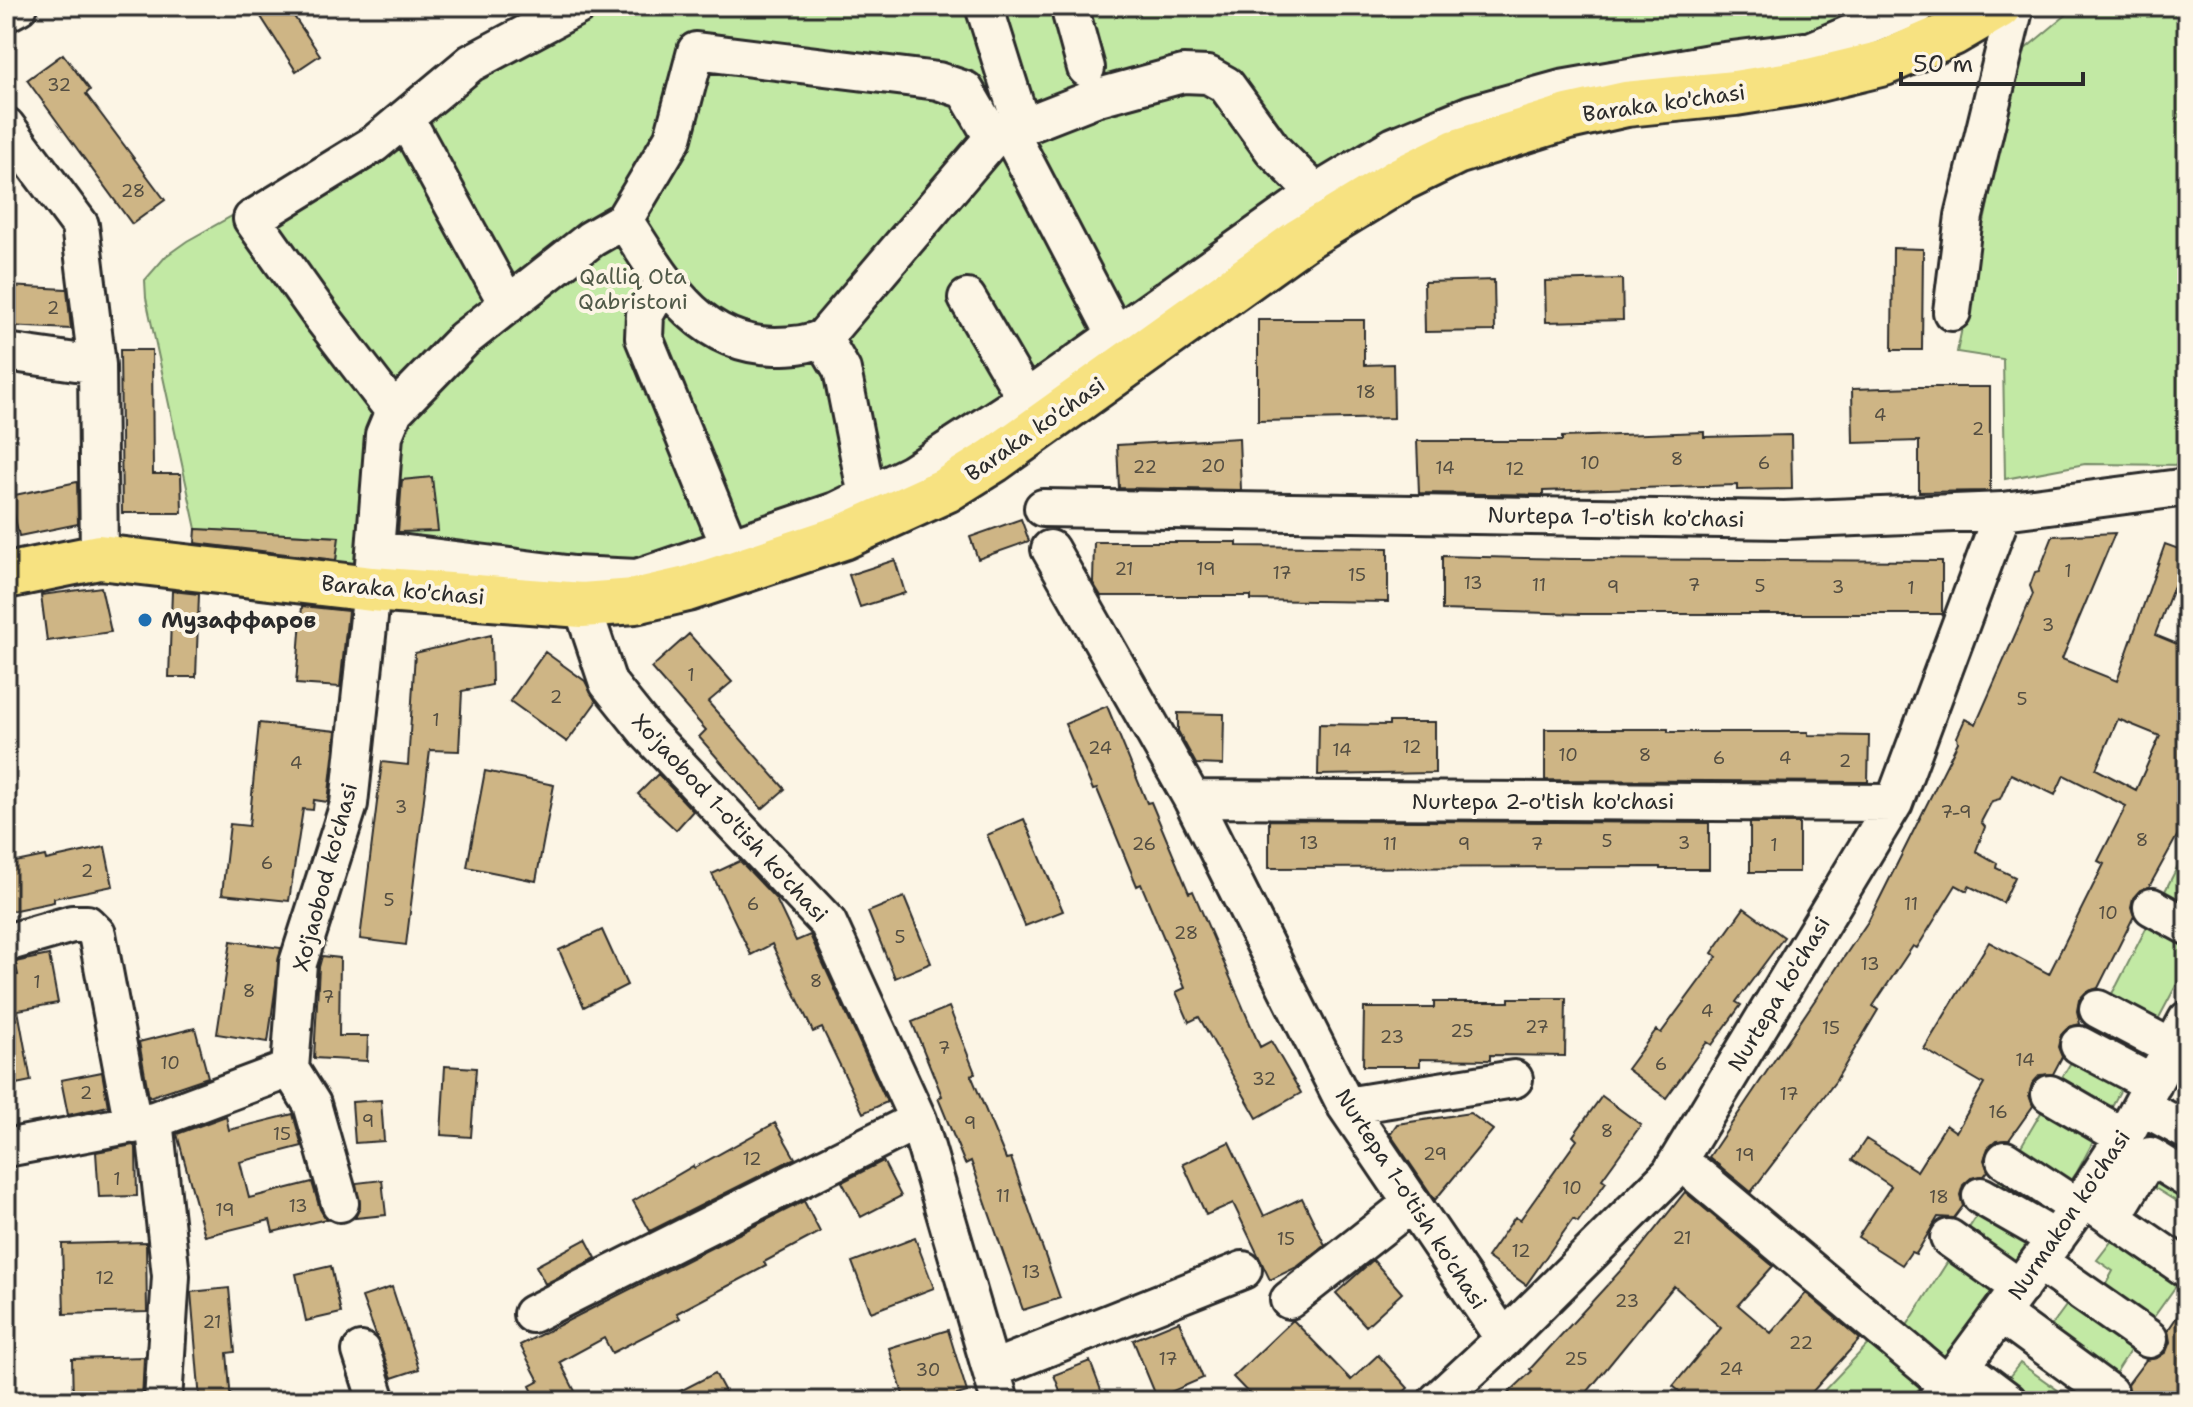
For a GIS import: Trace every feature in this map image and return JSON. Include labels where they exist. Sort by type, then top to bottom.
[{"type":"main road","name":"Baraka ko'chasi","points":[[6,576],[99,557],[374,569],[582,605],[635,601],[687,589],[843,537],[946,490],[994,460],[1301,240],[1401,179],[1456,152],[1611,107],[1810,81],[1884,63],[1953,33],[1999,6]]},
{"type":"street","points":[[6,13],[19,6]]},
{"type":"street","points":[[578,6],[471,63],[374,144],[252,219],[394,411],[464,339],[591,239],[624,220],[673,138],[696,51],[938,81],[965,90],[1008,132]]},
{"type":"street","points":[[984,6],[1008,132],[1116,336]]},
{"type":"street","points":[[1069,6],[1086,68]]},
{"type":"street","points":[[374,569],[637,578],[836,511],[911,474],[1026,399],[1316,193],[1394,146],[1471,114],[1561,89],[1716,62],[1812,50],[1917,6]]},
{"type":"street","points":[[1952,312],[1964,216],[2015,6]]},
{"type":"street","points":[[624,220],[664,281],[697,319],[740,341],[783,346],[809,345],[823,338],[1008,132],[1095,98],[1183,74],[1208,75],[1226,85],[1273,150],[1316,193]]},
{"type":"street","points":[[406,119],[508,305]]},
{"type":"street","points":[[6,126],[80,225],[97,365],[99,557]]},
{"type":"street","points":[[664,281],[645,314],[644,338],[729,545]]},
{"type":"street","points":[[967,298],[1026,399]]},
{"type":"street","points":[[823,338],[842,370],[867,496]]},
{"type":"street","points":[[6,352],[97,365]]},
{"type":"street","name":"Xo'jaobod ko'chasi","points":[[290,1069],[298,963],[349,804],[374,569],[384,435],[394,411]]},
{"type":"street","name":"Nurtepa 1-o'tish ko'chasi","points":[[1043,508],[1784,520],[2003,511],[2187,487]]},
{"type":"street","name":"Nurtepa ko'chasi","points":[[1437,1401],[1670,1174],[1894,803],[2003,511]]},
{"type":"street","name":"Nurtepa 1-o'tish ko'chasi","points":[[1050,549],[1192,799],[1346,1106],[1504,1339]]},
{"type":"street","name":"Xo'jaobod 1-o'tish ko'chasi","points":[[582,605],[608,683],[648,733],[828,923],[918,1120],[996,1386]]},
{"type":"street","name":"Nurtepa 2-o'tish ko'chasi","points":[[1192,799],[1894,803]]},
{"type":"street","points":[[2152,907],[2187,926]]},
{"type":"street","points":[[6,943],[72,924],[87,924],[97,934],[144,1122],[171,1276],[163,1401]]},
{"type":"street","points":[[2098,1009],[2180,1034]]},
{"type":"street","name":"Nurmakon ko'chasi","points":[[1949,1385],[2021,1287],[2091,1208],[2180,1034]]},
{"type":"street","points":[[2079,1045],[2139,1109]]},
{"type":"street","points":[[6,1148],[144,1122],[290,1069],[312,1104],[340,1203]]},
{"type":"street","points":[[1346,1106],[1514,1079]]},
{"type":"street","points":[[2050,1094],[2139,1109],[2187,1131]]},
{"type":"street","points":[[532,1314],[918,1120]]},
{"type":"street","points":[[2091,1208],[2150,1156],[2187,1179]]},
{"type":"street","points":[[2005,1160],[2091,1208],[2187,1269]]},
{"type":"street","points":[[1696,1174],[1949,1385],[2008,1401]]},
{"type":"street","points":[[1981,1196],[2021,1287],[2097,1397]]},
{"type":"street","points":[[1289,1300],[1412,1203]]},
{"type":"street","points":[[1949,1238],[2021,1287],[2149,1339]]},
{"type":"street","points":[[996,1386],[1243,1270]]},
{"type":"street","points":[[361,1351],[377,1401]]},
{"type":"green space","name":"Qalliq Ota Qabristoni","points":[[566,6],[1933,6],[1561,96],[958,455],[634,584],[381,563],[336,563],[338,537],[196,529],[146,298],[145,280],[166,256],[187,241],[343,154]]},
{"type":"green space","points":[[2077,6],[2178,6],[2187,19],[2187,465],[2085,464],[2005,479],[2003,359],[1957,352],[2019,54]]},
{"type":"green space","points":[[2187,848],[2187,965],[2077,1172],[1941,1367],[1901,1335],[2023,1143],[2117,985]]},
{"type":"green space","points":[[2187,1098],[2187,1208],[2142,1180]]},
{"type":"green space","points":[[2117,1234],[2181,1279],[2148,1325],[2101,1293],[2113,1271],[2097,1260]]},
{"type":"green space","points":[[2071,1299],[2135,1343],[2099,1399],[2032,1352]]},
{"type":"green space","points":[[1870,1342],[1923,1384],[1909,1401],[1814,1401]]},
{"type":"green space","points":[[2020,1363],[2073,1401],[2022,1401],[2002,1386]]},
{"type":"building","points":[[254,6],[287,6],[320,55],[296,71]]},
{"type":"building","points":[[63,54],[90,90],[86,94],[165,200],[132,224],[27,80]]},
{"type":"building","points":[[1893,248],[1923,249],[1922,350],[1892,350]]},
{"type":"building","points":[[1622,279],[1623,320],[1546,322],[1545,281]]},
{"type":"building","points":[[1494,280],[1495,331],[1425,332],[1424,282]]},
{"type":"building","points":[[6,286],[67,289],[71,329],[6,326]]},
{"type":"building","points":[[1258,320],[1364,320],[1364,365],[1393,364],[1394,418],[1258,421]]},
{"type":"building","points":[[120,350],[152,350],[153,474],[181,474],[182,513],[122,513]]},
{"type":"building","points":[[1990,387],[1990,491],[1919,492],[1919,441],[1853,443],[1852,389]]},
{"type":"building","points":[[1704,432],[1704,437],[1791,435],[1792,489],[1737,490],[1737,485],[1543,491],[1543,495],[1419,493],[1417,441],[1562,441],[1562,437]]},
{"type":"building","points":[[1239,438],[1241,490],[1119,488],[1117,445]]},
{"type":"building","points":[[432,477],[438,531],[398,532],[402,480]]},
{"type":"building","points":[[77,482],[78,524],[19,536],[10,496]]},
{"type":"building","points":[[1021,519],[1029,541],[978,559],[970,537]]},
{"type":"building","points":[[196,529],[339,537],[336,560],[195,543]]},
{"type":"building","points":[[2115,533],[2062,659],[2117,681],[2165,544],[2187,552],[2155,635],[2187,648],[2187,818],[2149,887],[2140,890],[2133,898],[2131,907],[2134,916],[2098,988],[2086,992],[2079,1000],[2077,1011],[2080,1024],[2069,1027],[2061,1035],[2058,1047],[2062,1057],[2053,1074],[2040,1075],[2032,1084],[2029,1095],[2033,1106],[2009,1140],[1996,1141],[1988,1148],[1984,1160],[1988,1171],[1984,1176],[1971,1178],[1963,1185],[1960,1195],[1963,1206],[1954,1218],[1938,1217],[1916,1254],[1911,1252],[1902,1265],[1858,1237],[1891,1186],[1852,1160],[1866,1139],[1917,1171],[1946,1125],[1956,1132],[1984,1084],[1924,1049],[1989,942],[2049,974],[2104,864],[2098,861],[2126,806],[2064,775],[2055,795],[2011,774],[2000,799],[1992,801],[1981,822],[1985,827],[1976,851],[1997,863],[1996,868],[2015,877],[2003,903],[1969,886],[1967,891],[1956,885],[1917,948],[1913,946],[1873,1006],[1878,1010],[1835,1082],[1751,1192],[1709,1157],[1869,920],[1958,742],[1957,737],[1965,719],[1976,724],[2033,594],[2030,586],[2053,536]],"holes":[[[2118,719],[2160,736],[2136,790],[2096,769]]]},
{"type":"building","points":[[1094,542],[1237,542],[1237,546],[1388,548],[1388,602],[1251,600],[1251,596],[1101,596],[1093,583]]},
{"type":"building","points":[[1442,556],[1942,561],[1942,614],[1582,614],[1442,610]]},
{"type":"building","points":[[895,560],[905,593],[860,607],[849,575]]},
{"type":"building","points":[[101,587],[111,632],[47,641],[41,595]]},
{"type":"building","points":[[172,591],[199,594],[196,677],[169,677]]},
{"type":"building","points":[[302,606],[348,611],[340,687],[296,684]]},
{"type":"building","points":[[689,634],[732,682],[708,702],[785,789],[762,809],[699,737],[706,730],[651,668]]},
{"type":"building","points":[[491,635],[492,685],[462,691],[459,751],[430,750],[406,945],[360,939],[382,762],[408,765],[415,653]]},
{"type":"building","points":[[545,652],[585,681],[596,702],[567,742],[510,701]]},
{"type":"building","points":[[1107,706],[1147,803],[1151,802],[1189,893],[1193,891],[1260,1047],[1271,1041],[1301,1093],[1257,1118],[1199,1017],[1189,1022],[1176,992],[1185,988],[1141,884],[1137,886],[1097,789],[1093,790],[1065,724]]},
{"type":"building","points":[[1178,713],[1224,714],[1223,765],[1196,764],[1178,731]]},
{"type":"building","points":[[1389,722],[1435,722],[1435,773],[1318,775],[1319,724],[1389,725]]},
{"type":"building","points":[[259,723],[336,731],[328,802],[314,800],[313,810],[303,809],[289,901],[222,894],[230,824],[249,826]]},
{"type":"building","points":[[1545,729],[1808,732],[1808,735],[1869,736],[1868,782],[1545,780]]},
{"type":"building","points":[[485,771],[554,785],[536,881],[467,867]]},
{"type":"building","points":[[658,774],[693,811],[676,830],[638,794]]},
{"type":"building","points":[[1024,819],[1063,911],[1025,926],[987,835]]},
{"type":"building","points":[[1269,820],[1709,823],[1709,869],[1269,868]]},
{"type":"building","points":[[1750,823],[1799,823],[1799,872],[1750,872]]},
{"type":"building","points":[[105,847],[113,886],[6,912],[6,864],[45,856],[46,860]]},
{"type":"building","points":[[740,861],[776,899],[796,941],[810,935],[887,1102],[863,1113],[822,1028],[813,1032],[772,944],[751,955],[712,874]]},
{"type":"building","points":[[904,897],[931,963],[895,978],[868,912]]},
{"type":"building","points":[[1744,908],[1784,937],[1736,1002],[1741,1005],[1712,1045],[1707,1042],[1666,1098],[1627,1069],[1656,1030],[1661,1033],[1717,957],[1712,953]]},
{"type":"building","points":[[602,930],[627,985],[584,1007],[559,950]]},
{"type":"building","points":[[231,941],[281,948],[268,1042],[217,1034]]},
{"type":"building","points":[[49,955],[58,1003],[18,1010],[31,1081],[6,1086],[6,977],[18,975],[15,962]]},
{"type":"building","points":[[322,956],[340,958],[339,1036],[368,1036],[367,1061],[314,1058]]},
{"type":"building","points":[[1509,998],[1566,998],[1565,1056],[1490,1055],[1490,1060],[1420,1059],[1420,1066],[1363,1066],[1364,1008],[1434,1008],[1434,1002],[1509,1002]]},
{"type":"building","points":[[949,1007],[975,1073],[971,1075],[1006,1159],[1011,1158],[1060,1298],[1023,1310],[971,1161],[965,1164],[912,1022]]},
{"type":"building","points":[[195,1028],[208,1077],[149,1097],[139,1042]]},
{"type":"building","points":[[445,1066],[476,1068],[471,1137],[441,1135]]},
{"type":"building","points":[[102,1072],[108,1106],[68,1115],[61,1080]]},
{"type":"building","points":[[1602,1096],[1641,1125],[1602,1179],[1606,1182],[1578,1222],[1573,1219],[1526,1285],[1487,1257],[1515,1217],[1520,1220],[1577,1140],[1573,1136]]},
{"type":"building","points":[[381,1100],[384,1141],[355,1143],[352,1102]]},
{"type":"building","points":[[1470,1113],[1493,1130],[1435,1200],[1390,1134],[1397,1124]]},
{"type":"building","points":[[293,1114],[302,1146],[240,1162],[249,1198],[312,1182],[326,1219],[273,1232],[270,1220],[205,1236],[177,1134],[226,1116],[229,1130]]},
{"type":"building","points":[[775,1123],[795,1158],[650,1231],[633,1201]]},
{"type":"building","points":[[1229,1142],[1264,1216],[1302,1198],[1325,1245],[1297,1267],[1270,1280],[1233,1203],[1206,1215],[1183,1164]]},
{"type":"building","points":[[133,1145],[136,1148],[137,1196],[99,1197],[96,1152]]},
{"type":"building","points":[[883,1161],[901,1196],[861,1217],[842,1182]]},
{"type":"building","points":[[382,1180],[386,1215],[355,1218],[360,1207],[356,1183]]},
{"type":"building","points":[[1685,1192],[1773,1266],[1738,1305],[1771,1333],[1806,1293],[1860,1339],[1804,1401],[1691,1401],[1673,1386],[1721,1328],[1674,1286],[1580,1401],[1500,1401],[1532,1371],[1530,1369],[1633,1257]]},
{"type":"building","points":[[804,1201],[820,1232],[764,1262],[766,1266],[677,1313],[680,1318],[612,1353],[604,1338],[560,1362],[580,1401],[537,1401],[530,1386],[539,1381],[520,1345]]},
{"type":"building","points":[[915,1238],[934,1288],[871,1312],[852,1262]]},
{"type":"building","points":[[586,1239],[596,1258],[545,1284],[536,1266]]},
{"type":"building","points":[[146,1242],[147,1312],[64,1314],[62,1244]]},
{"type":"building","points":[[1373,1260],[1402,1293],[1366,1326],[1336,1293]]},
{"type":"building","points":[[331,1266],[341,1313],[306,1321],[296,1274]]},
{"type":"building","points":[[392,1287],[419,1369],[392,1378],[362,1297]]},
{"type":"building","points":[[229,1288],[235,1352],[227,1353],[231,1401],[200,1401],[191,1292]]},
{"type":"building","points":[[2187,1302],[2187,1401],[2128,1401],[2128,1384],[2146,1360],[2166,1352],[2170,1342],[2168,1330]]},
{"type":"building","points":[[1293,1320],[1351,1380],[1378,1355],[1408,1388],[1394,1401],[1256,1401],[1233,1377]]},
{"type":"building","points":[[1179,1321],[1203,1378],[1157,1398],[1133,1340]]},
{"type":"building","points":[[948,1330],[967,1392],[936,1401],[905,1401],[889,1348]]},
{"type":"building","points":[[144,1357],[142,1401],[73,1401],[72,1359]]},
{"type":"building","points":[[1090,1361],[1105,1401],[1064,1401],[1054,1375]]},
{"type":"building","points":[[715,1373],[730,1401],[661,1401]]},
{"type":"place","name":"Музаффаров","points":[[145,620]]}]
